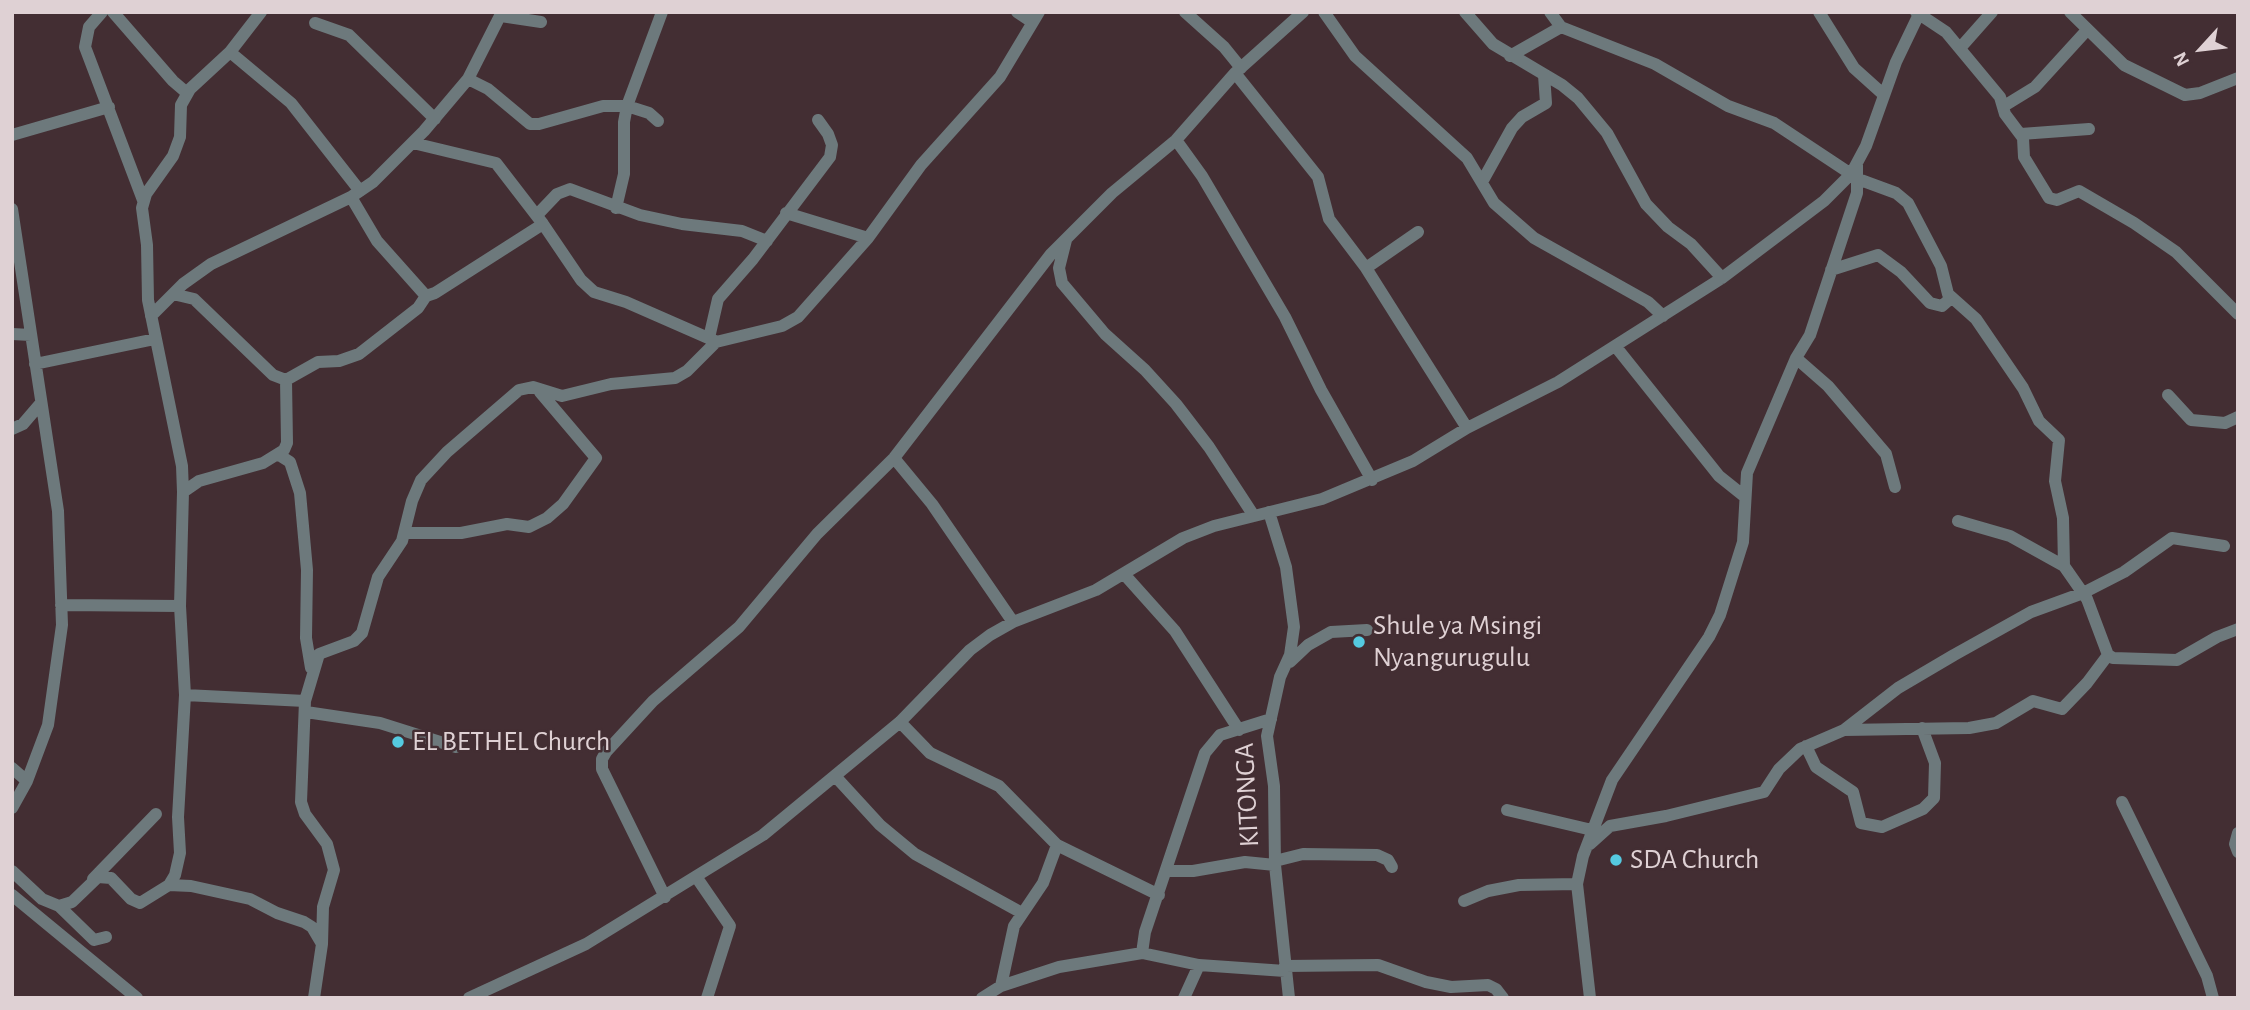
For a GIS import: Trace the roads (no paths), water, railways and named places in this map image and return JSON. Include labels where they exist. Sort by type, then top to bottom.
[{"type":"street","points":[[102,12],[89,27],[85,47],[143,200],[151,316],[181,466],[183,492],[180,606],[185,695],[178,817],[180,853],[169,885]]},
{"type":"street","points":[[113,12],[173,81],[187,93]]},
{"type":"street","points":[[143,200],[173,156],[180,137],[181,105],[187,93],[204,73],[230,52],[261,12]]},
{"type":"street","points":[[616,208],[624,174],[624,122],[627,106],[662,12]]},
{"type":"street","points":[[413,143],[492,161],[540,219],[582,281],[594,292],[626,302],[712,340],[791,323],[806,310],[867,238],[915,173],[1000,77],[1035,17],[1017,12]]},
{"type":"street","points":[[1185,12],[1224,47],[1238,70],[1318,177],[1329,219],[1366,268],[1467,428]]},
{"type":"street","points":[[665,897],[607,780],[602,759],[653,701],[739,627],[817,534],[894,458],[1045,262],[1066,239],[1112,193],[1176,140],[1238,70],[1303,12]]},
{"type":"street","points":[[1324,12],[1355,57],[1455,146],[1494,203],[1534,238],[1648,302],[1664,316]]},
{"type":"street","points":[[1465,12],[1493,44],[1578,98],[1607,133],[1646,204],[1668,227],[1691,244],[1722,278]]},
{"type":"street","points":[[1550,12],[1561,27],[1655,64],[1728,106],[1761,116],[1896,193],[1908,203],[1941,266],[1951,298],[1976,319],[2023,388],[2039,421],[2059,440],[2055,481],[2063,518],[2064,566]]},
{"type":"street","points":[[1819,12],[1854,68],[1884,95]]},
{"type":"street","points":[[1961,47],[1992,12]]},
{"type":"street","points":[[1590,998],[1577,884],[1585,849],[1612,780],[1709,636],[1720,615],[1743,542],[1747,473],[1796,358],[1810,335],[1857,193],[1855,172],[1918,13],[1939,26],[1961,47],[2004,106],[2008,119],[2021,134],[2024,157],[2049,198],[2057,200],[2079,191],[2134,223],[2176,252],[2238,314]]},
{"type":"street","points":[[151,316],[173,294],[211,264],[356,194],[413,143],[468,79],[501,14],[541,22]]},
{"type":"street","points":[[2076,14],[2087,30],[2124,65],[2185,96],[2238,78]]},
{"type":"street","points":[[316,23],[349,35],[435,119]]},
{"type":"street","points":[[1510,56],[1561,27]]},
{"type":"street","points":[[2004,106],[2025,96],[2035,87],[2087,30]]},
{"type":"street","points":[[230,52],[291,103],[356,194],[377,241],[426,296]]},
{"type":"street","points":[[1482,183],[1512,128],[1528,113],[1546,103],[1544,75]]},
{"type":"street","points":[[468,79],[488,89],[530,124],[539,124],[603,106],[627,106],[649,113],[657,121]]},
{"type":"street","points":[[12,135],[108,107]]},
{"type":"street","points":[[314,998],[322,944],[323,907],[334,870],[327,844],[305,814],[301,802],[305,706],[315,658],[324,650],[359,638],[378,577],[405,533],[416,490],[440,459],[519,390],[538,389],[562,396],[611,384],[675,378],[687,371],[712,340],[718,299],[767,241],[830,157],[832,150],[828,134],[818,120]]},
{"type":"street","points":[[2021,134],[2089,129]]},
{"type":"street","points":[[1176,140],[1202,176],[1285,317],[1340,426],[1372,480]]},
{"type":"street","points":[[468,998],[586,944],[698,878],[763,835],[900,722],[970,650],[1013,622],[1064,604],[1124,575],[1183,538],[1322,499],[1413,461],[1467,428],[1558,382],[1616,348],[1722,278],[1824,201],[1855,172]]},
{"type":"street","points":[[286,380],[318,362],[339,361],[359,354],[418,308],[426,296],[435,293],[540,219],[556,194],[570,189],[616,208],[682,224],[742,231],[767,241]]},
{"type":"street","points":[[12,209],[58,511],[61,605],[57,675],[48,725],[27,781],[12,808]]},
{"type":"street","points":[[786,213],[867,238]]},
{"type":"street","points":[[1366,268],[1418,232]]},
{"type":"street","points":[[1066,239],[1059,274],[1062,283],[1105,334],[1145,370],[1176,404],[1209,447],[1254,516]]},
{"type":"street","points":[[1831,270],[1878,255],[1901,272],[1930,303],[1942,306],[1951,298]]},
{"type":"street","points":[[173,294],[194,299],[273,375],[286,380]]},
{"type":"street","points":[[12,334],[31,335]]},
{"type":"street","points":[[35,364],[155,338]]},
{"type":"street","points":[[1616,348],[1719,476],[1744,496]]},
{"type":"street","points":[[1796,358],[1822,379],[1886,454],[1895,487]]},
{"type":"street","points":[[183,492],[199,481],[279,455],[287,443],[286,380]]},
{"type":"street","points":[[405,533],[461,533],[508,524],[529,527],[547,518],[564,504],[596,458],[538,389]]},
{"type":"street","points":[[2168,395],[2191,420],[2225,423],[2238,417]]},
{"type":"street","points":[[12,429],[23,424],[41,402]]},
{"type":"street","points":[[279,455],[290,462],[299,493],[307,570],[306,638],[313,671]]},
{"type":"street","points":[[894,458],[932,504],[1013,622]]},
{"type":"street","name":"KITONGA","points":[[1269,512],[1292,598],[1293,644],[1267,736],[1274,786],[1275,863],[1289,998]]},
{"type":"street","points":[[1958,521],[2010,536],[2064,566],[2083,593],[2108,654],[2113,658],[2177,660],[2217,637],[2238,629]]},
{"type":"street","points":[[1585,849],[1610,826],[1764,792],[1789,757],[1806,746],[1844,730],[1924,672],[2031,612],[2083,593],[2124,572],[2172,538],[2224,546]]},
{"type":"street","points":[[1124,575],[1175,631],[1239,730]]},
{"type":"street","points":[[61,605],[180,606]]},
{"type":"street","points":[[1285,667],[1321,637],[1345,630],[1367,629]]},
{"type":"street","points":[[1844,730],[1963,729],[1994,724],[2033,701],[2062,709],[2087,683],[2108,654]]},
{"type":"street","points":[[185,695],[305,706],[380,723],[456,747]]},
{"type":"street","points":[[1142,953],[1144,932],[1168,871],[1205,753],[1220,735],[1271,719]]},
{"type":"street","points":[[900,722],[930,753],[999,786],[1057,845],[1159,895]]},
{"type":"street","points":[[1806,746],[1816,767],[1853,792],[1861,823],[1882,827],[1923,809],[1934,798],[1935,763],[1922,728]]},
{"type":"street","points":[[12,768],[27,781]]},
{"type":"street","points":[[835,776],[880,825],[915,854],[1022,913]]},
{"type":"street","points":[[2122,802],[2129,823],[2143,843],[2207,976],[2213,998]]},
{"type":"street","points":[[1507,810],[1592,830]]},
{"type":"street","points":[[60,906],[72,902],[156,814]]},
{"type":"street","points":[[2238,833],[2235,844],[2238,852]]},
{"type":"street","points":[[1001,986],[1011,937],[1022,913],[1043,883],[1057,845]]},
{"type":"street","points":[[1168,871],[1193,871],[1245,862],[1275,863],[1303,854],[1377,855],[1388,860],[1392,867]]},
{"type":"street","points":[[12,871],[42,899],[60,906],[94,940],[106,937]]},
{"type":"street","points":[[93,879],[103,876],[111,878],[131,899],[140,902],[169,885],[237,894],[304,922],[322,944]]},
{"type":"street","points":[[698,878],[730,926],[707,998]]},
{"type":"street","points":[[1464,901],[1510,887],[1577,884]]},
{"type":"street","points":[[15,903],[137,998]]},
{"type":"street","points":[[982,998],[1001,986],[1059,967],[1142,953],[1199,965],[1285,969],[1378,965],[1426,982],[1451,987],[1488,985],[1496,989],[1503,998]]},
{"type":"street","points":[[1184,998],[1199,965]]},
{"type":"street","points":[[1425,998],[1426,982]]},
{"type":"place","name":"Shule ya Msingi Nyangurugulu","points":[[1359,642]]},
{"type":"place","name":"EL BETHEL Church","points":[[398,742]]},
{"type":"place","name":"SDA Church","points":[[1616,860]]}]
